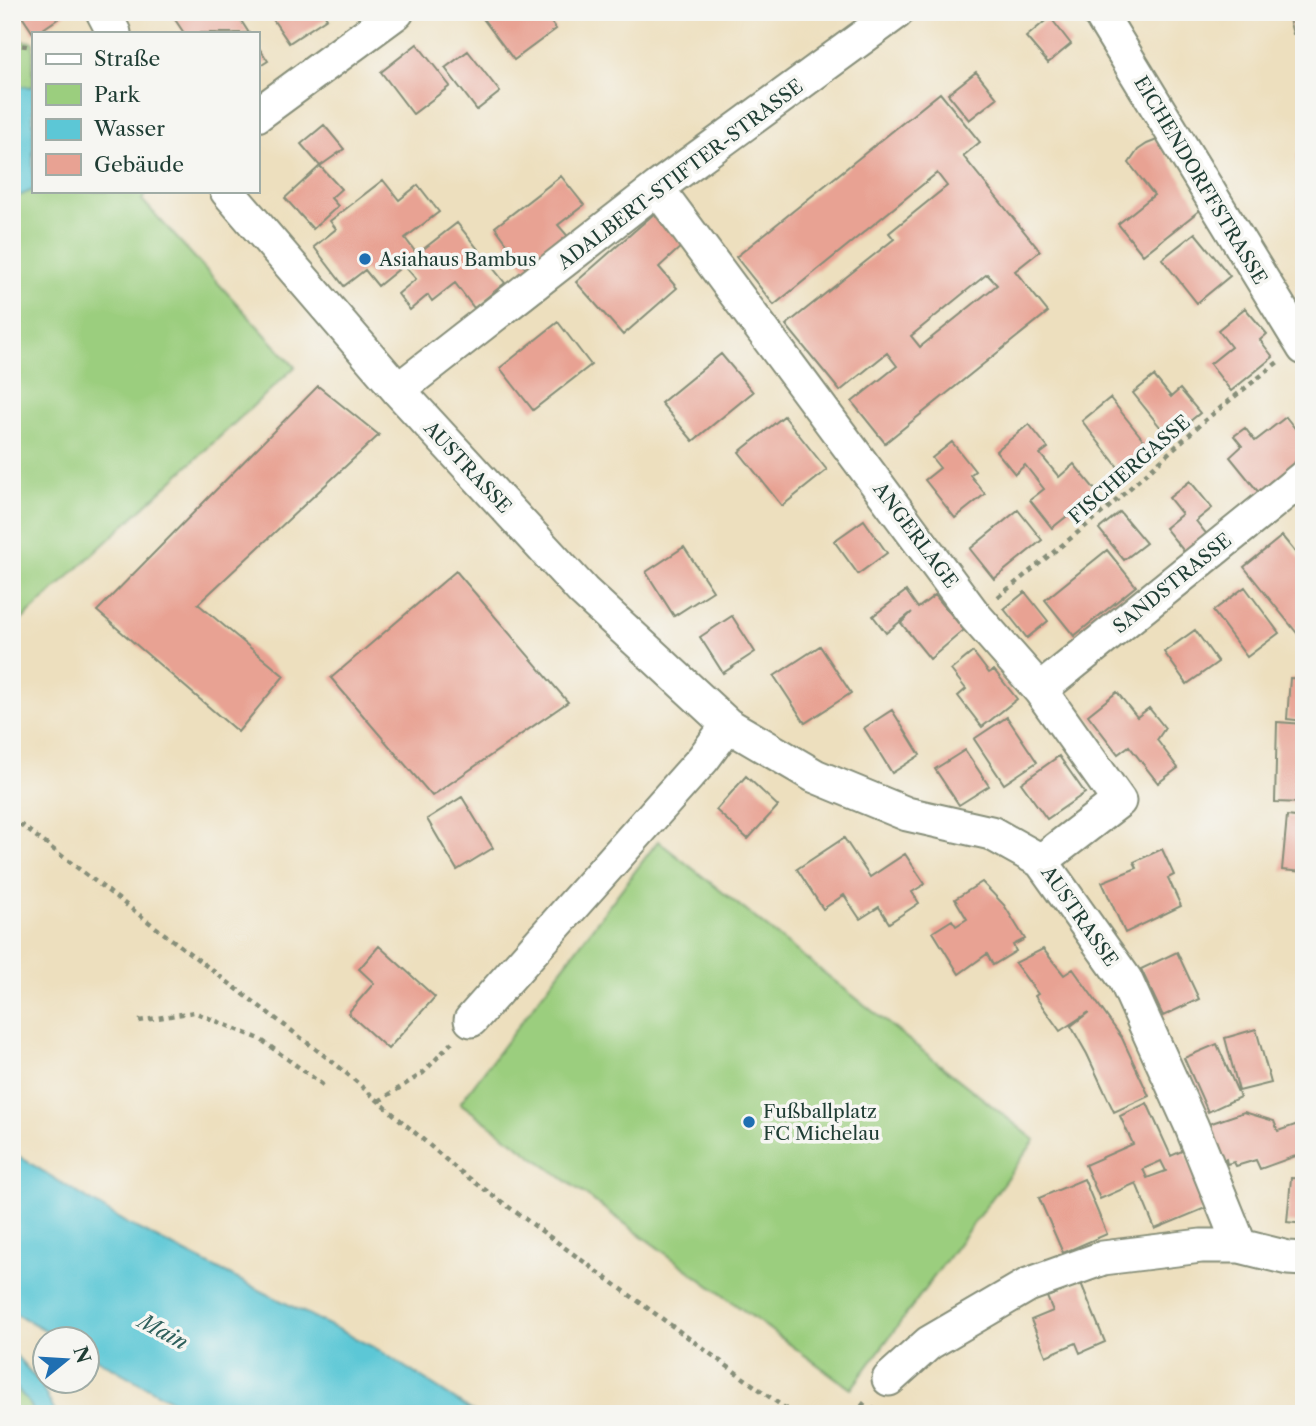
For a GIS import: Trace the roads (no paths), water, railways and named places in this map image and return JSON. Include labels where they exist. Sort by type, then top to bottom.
[{"type":"street","points":[[103,12],[113,32]]},
{"type":"street","name":"ADALBERT-STIFTER-STRASSE","points":[[398,390],[657,188],[897,12]]},
{"type":"street","name":"EICHENDORFFSTRASSE","points":[[1099,12],[1303,346]]},
{"type":"street","points":[[259,113],[384,16]]},
{"type":"street","name":"ANGERLAGE","points":[[657,188],[975,616],[1040,690],[1119,801],[1041,861]]},
{"type":"street","name":"AUSTRASSE","points":[[228,192],[398,390],[583,591],[728,725],[816,776],[907,814],[991,833],[1041,861],[1125,979],[1191,1125],[1240,1246]]},
{"type":"street","name":"SANDSTRASSE","points":[[1040,690],[1304,477]]},
{"type":"street","points":[[471,1020],[703,759],[728,725]]},
{"type":"street","points":[[889,1379],[929,1343],[1028,1285],[1103,1258],[1201,1246],[1240,1246],[1288,1258],[1304,1259]]},
{"type":"water","points":[[12,86],[32,87],[32,190],[12,199]]},
{"type":"water","name":"Main","points":[[12,1152],[126,1223],[379,1350],[477,1414],[195,1414],[102,1362],[102,1324],[34,1324],[12,1312]]},
{"type":"water","points":[[12,1351],[32,1374],[32,1394],[46,1394],[56,1414],[34,1414],[12,1382]]},
{"type":"place","name":"Asiahaus Bambus","points":[[365,259]]},
{"type":"place","name":"Fußballplatz FC Michelau","points":[[749,1122]]}]
